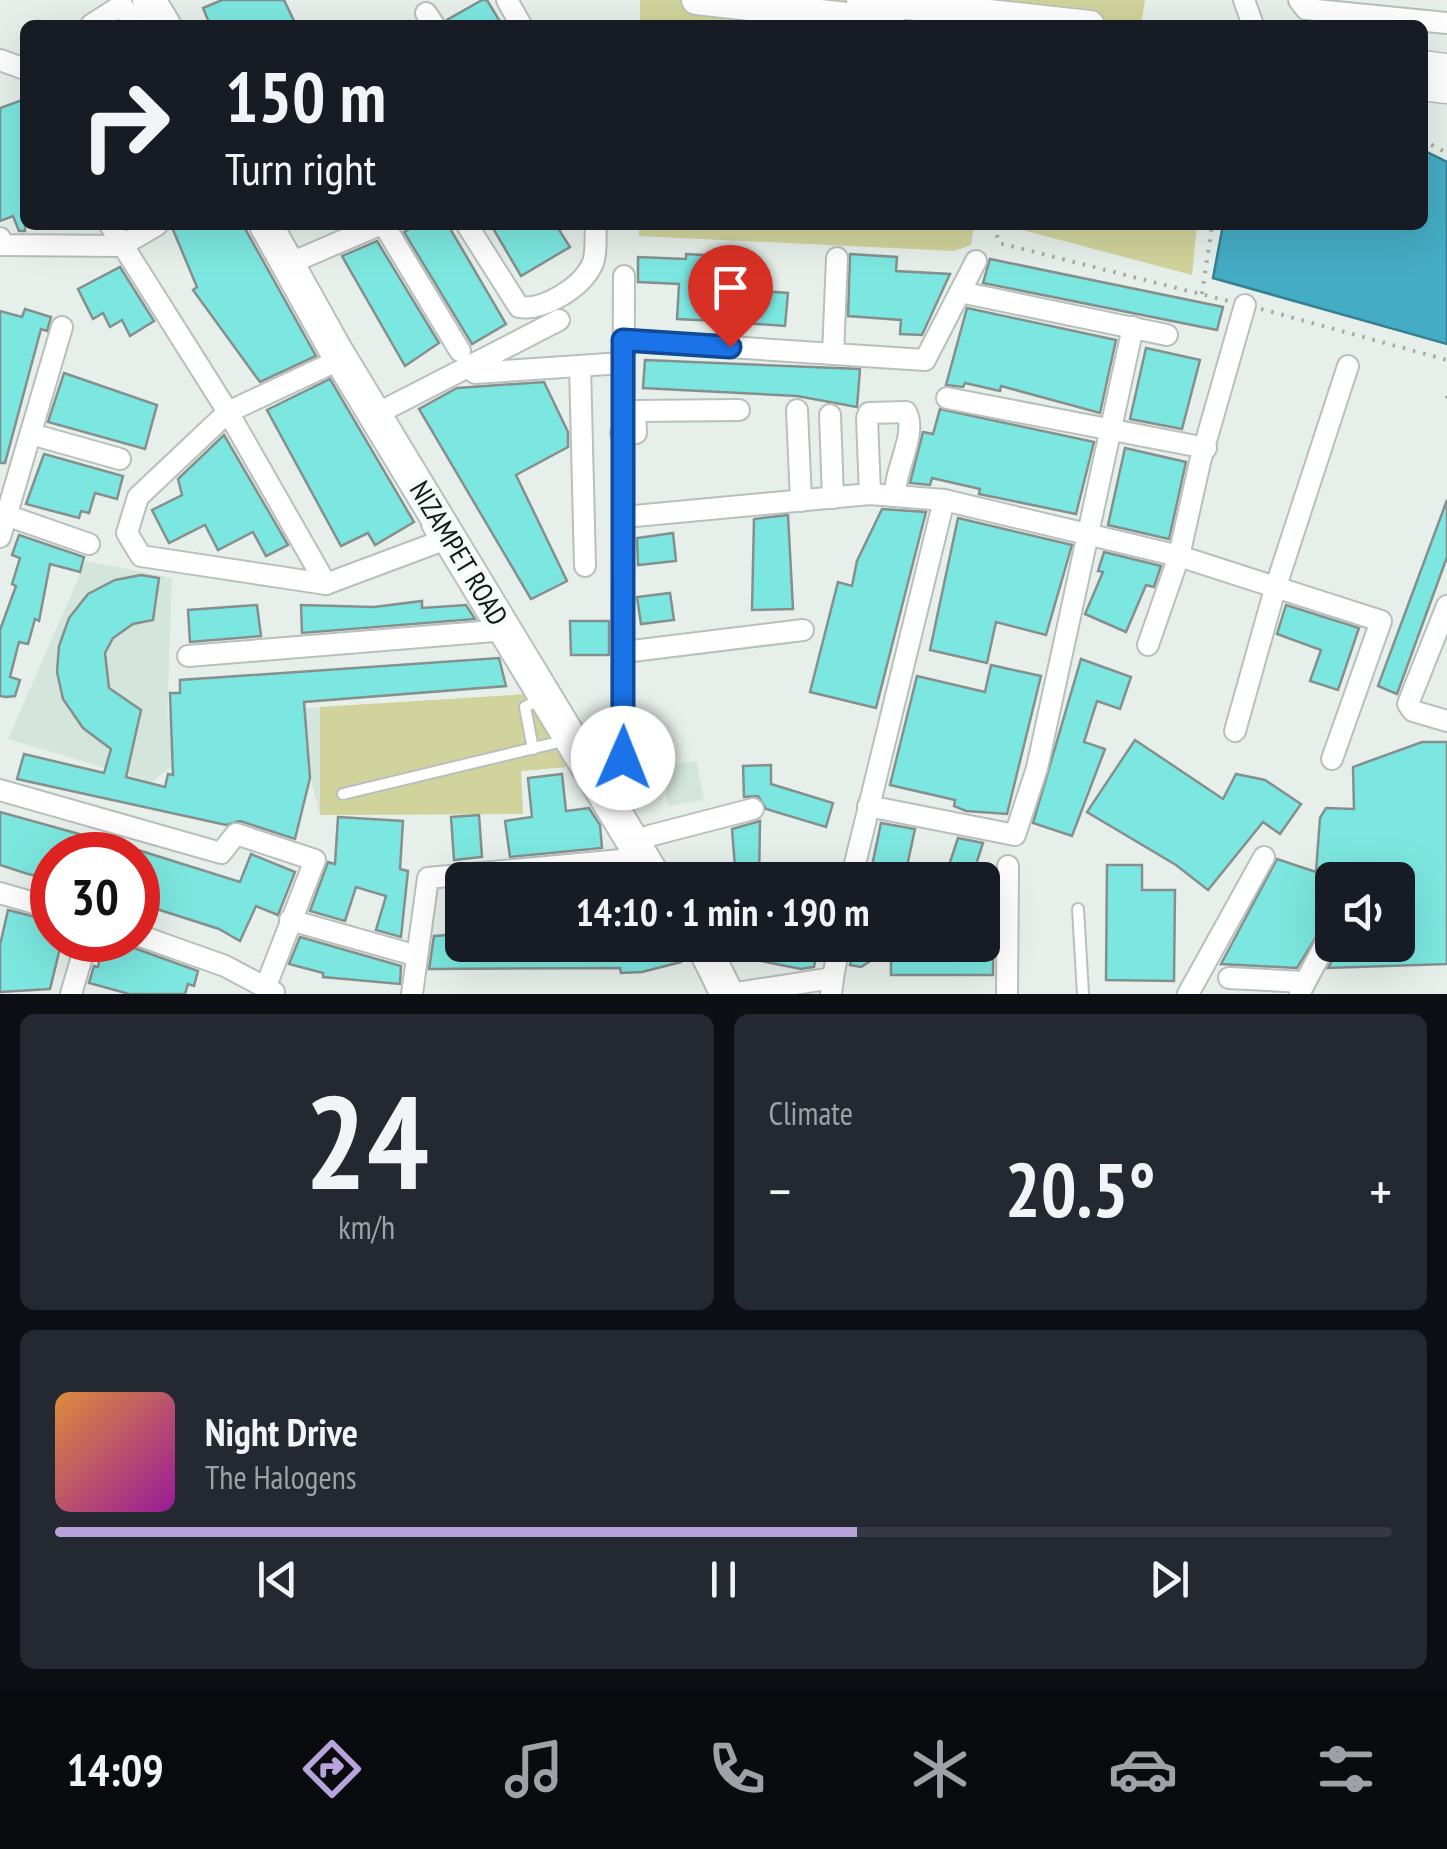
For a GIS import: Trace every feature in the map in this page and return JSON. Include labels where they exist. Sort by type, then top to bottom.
[{"type":"main road","points":[[696,0],[874,20]]},
{"type":"main road","points":[[861,0],[1044,20]]},
{"type":"main road","name":"NIZAMPET ROAD","points":[[270,230],[390,407],[622,793],[649,858]]},
{"type":"main road","name":"NIZAMPET ROAD","points":[[283,230],[293,262],[338,361],[545,698],[649,858]]},
{"type":"main road","points":[[695,962],[706,994]]},
{"type":"main road","points":[[712,962],[729,994]]},
{"type":"street","points":[[1299,0],[1306,9],[1378,20]]},
{"type":"street","points":[[99,20],[122,5],[132,20]]},
{"type":"street","points":[[113,230],[228,412],[326,584]]},
{"type":"street","points":[[1,243],[121,246],[149,230]]},
{"type":"street","points":[[259,230],[338,361],[442,540],[326,584],[141,556],[126,533],[138,497],[228,412],[338,361]]},
{"type":"street","points":[[293,262],[369,230]]},
{"type":"street","points":[[384,230],[460,351]]},
{"type":"street","points":[[471,230],[519,307],[532,309],[574,288],[593,264],[596,230]]},
{"type":"street","points":[[833,354],[837,258]]},
{"type":"street","points":[[623,340],[925,360],[976,261]]},
{"type":"street","points":[[730,347],[733,274]]},
{"type":"street","points":[[622,793],[624,276]]},
{"type":"street","points":[[960,292],[1167,335]]},
{"type":"street","points":[[1148,645],[1179,556],[1245,305]]},
{"type":"street","points":[[390,407],[558,320]]},
{"type":"street","points":[[0,537],[3,514],[62,327]]},
{"type":"street","points":[[868,806],[1016,835],[1037,768],[1133,327]]},
{"type":"street","points":[[475,373],[622,363]]},
{"type":"street","points":[[580,366],[585,566]]},
{"type":"street","points":[[1235,731],[1275,589],[1348,366]]},
{"type":"street","points":[[947,398],[1206,448]]},
{"type":"street","points":[[621,433],[636,433],[635,411],[739,410]]},
{"type":"street","points":[[797,410],[800,500]]},
{"type":"street","points":[[870,494],[869,413],[906,412],[910,429],[894,475],[895,496]]},
{"type":"street","points":[[830,415],[832,498]]},
{"type":"street","points":[[31,434],[120,460]]},
{"type":"street","points":[[624,516],[870,494],[944,500],[1179,556],[1381,621],[1332,759]]},
{"type":"street","points":[[855,862],[944,500]]},
{"type":"street","points":[[3,514],[88,544]]},
{"type":"street","points":[[1447,606],[1408,704],[1413,711],[1447,721]]},
{"type":"street","points":[[188,656],[506,630]]},
{"type":"street","points":[[624,652],[803,630]]},
{"type":"street","points":[[0,790],[221,852],[236,834],[315,860],[290,920],[271,990],[225,966],[160,943]]},
{"type":"street","points":[[412,994],[414,955],[428,878],[649,858],[753,809]]},
{"type":"street","points":[[1188,994],[1264,858]]},
{"type":"street","points":[[1007,994],[1008,866]]},
{"type":"street","points":[[0,893],[30,902]]},
{"type":"street","points":[[290,920],[414,955]]},
{"type":"street","points":[[70,994],[80,962]]},
{"type":"street","points":[[1229,978],[1302,988],[1316,962]]},
{"type":"street","points":[[729,994],[832,986]]},
{"type":"lane","points":[[533,749],[526,707],[545,698]]},
{"type":"lane","points":[[343,794],[574,739]]},
{"type":"lane","points":[[1078,909],[1083,994]]},
{"type":"path","points":[[995,230],[999,243],[1011,247]]},
{"type":"path","points":[[1202,294],[1211,230]]},
{"type":"shaded area","points":[[86,561],[172,578],[167,717],[530,694],[567,767],[521,771],[523,814],[320,815],[306,760],[173,765],[152,782],[8,739]]},
{"type":"shaded area","points":[[697,761],[704,800],[668,806],[662,767]]},
{"type":"green space","points":[[640,0],[1145,0],[1142,20],[640,20]]},
{"type":"green space","points":[[639,230],[973,230],[971,245],[954,251],[639,236]]},
{"type":"green space","points":[[1023,230],[1196,230],[1192,275]]},
{"type":"green space","points":[[530,694],[567,767],[521,771],[523,814],[320,815],[320,707]]},
{"type":"water","points":[[1428,152],[1447,162],[1447,344],[1213,278],[1222,230],[1428,230]]},
{"type":"building","points":[[222,0],[284,0],[294,20],[208,20],[203,8]]},
{"type":"building","points":[[487,0],[499,20],[447,20]]},
{"type":"building","points":[[20,101],[20,230],[25,231],[19,231],[13,216],[0,221],[0,108]]},
{"type":"building","points":[[173,230],[246,230],[316,356],[260,382],[193,290],[197,287]]},
{"type":"building","points":[[451,230],[506,324],[472,344],[404,232]]},
{"type":"building","points":[[494,230],[559,230],[570,247],[521,276]]},
{"type":"building","points":[[377,241],[439,343],[405,366],[342,256]]},
{"type":"building","points":[[686,254],[720,256],[717,321],[677,319],[679,284],[638,282],[638,257],[686,259]]},
{"type":"building","points":[[850,254],[897,257],[896,271],[950,274],[922,335],[900,334],[901,320],[848,316]]},
{"type":"building","points":[[990,259],[1223,307],[1217,330],[983,283]]},
{"type":"building","points":[[120,267],[154,321],[130,336],[122,320],[110,327],[103,313],[93,319],[78,289]]},
{"type":"building","points":[[749,290],[788,293],[785,326],[746,323]]},
{"type":"building","points":[[967,308],[1116,340],[1100,413],[1001,386],[1000,391],[965,383],[963,387],[946,385]]},
{"type":"building","points":[[25,309],[51,317],[47,331],[41,329],[5,463],[0,463],[0,311],[22,317]]},
{"type":"building","points":[[1146,348],[1200,360],[1182,429],[1130,419]]},
{"type":"building","points":[[645,360],[860,369],[857,407],[797,396],[643,388]]},
{"type":"building","points":[[64,373],[157,405],[145,449],[48,422]]},
{"type":"building","points":[[330,379],[414,522],[375,545],[368,533],[341,546],[267,410]]},
{"type":"building","points":[[544,382],[568,432],[568,447],[516,475],[567,581],[531,599],[419,409],[457,388]]},
{"type":"building","points":[[940,409],[1094,442],[1076,514],[979,494],[980,489],[932,478],[930,485],[910,483],[923,432],[933,434]]},
{"type":"building","points":[[224,435],[288,545],[266,556],[253,532],[218,550],[205,525],[169,543],[152,510],[182,495],[178,479]]},
{"type":"building","points":[[1125,448],[1186,462],[1169,539],[1108,525]]},
{"type":"building","points":[[44,454],[123,476],[117,499],[95,493],[89,513],[81,511],[79,518],[26,504]]},
{"type":"building","points":[[1447,500],[1447,557],[1397,694],[1378,686]]},
{"type":"building","points":[[882,509],[926,512],[876,708],[810,692],[838,582],[852,586],[857,561]]},
{"type":"building","points":[[788,515],[793,609],[752,610],[754,519]]},
{"type":"building","points":[[958,518],[1072,545],[1046,635],[996,622],[987,663],[930,650]]},
{"type":"building","points":[[673,533],[676,561],[638,565],[637,538]]},
{"type":"building","points":[[19,535],[84,557],[80,572],[50,564],[39,621],[35,619],[28,644],[19,642],[10,677],[20,680],[15,696],[6,697],[0,696],[0,630],[16,586],[12,584],[20,558],[12,555]]},
{"type":"building","points":[[1104,552],[1161,566],[1154,587],[1146,585],[1126,632],[1085,614],[1103,572],[1098,571]]},
{"type":"building","points":[[141,575],[159,578],[153,620],[133,624],[113,638],[105,653],[109,688],[141,710],[126,777],[165,787],[168,774],[173,775],[170,693],[180,693],[180,680],[499,658],[506,686],[304,702],[310,778],[295,839],[240,821],[226,825],[17,779],[24,754],[104,773],[111,749],[83,728],[63,699],[57,672],[59,646],[69,618],[88,594],[115,580]]},
{"type":"building","points":[[670,593],[674,620],[641,624],[637,597]]},
{"type":"building","points":[[422,601],[422,608],[466,605],[475,619],[302,633],[301,605],[374,607]]},
{"type":"building","points":[[257,605],[261,636],[190,642],[188,610]]},
{"type":"building","points":[[1286,605],[1359,628],[1338,690],[1310,681],[1321,650],[1277,634]]},
{"type":"building","points":[[570,621],[609,621],[609,655],[571,655]]},
{"type":"building","points":[[1081,659],[1131,677],[1120,709],[1097,701],[1084,742],[1105,749],[1072,836],[1033,823]]},
{"type":"building","points":[[991,665],[1041,676],[1007,814],[966,811],[954,806],[955,800],[890,785],[917,676],[985,692]]},
{"type":"building","points":[[1135,740],[1223,799],[1236,774],[1265,780],[1301,804],[1280,834],[1263,822],[1208,890],[1176,865],[1087,812]]},
{"type":"building","points":[[1422,742],[1447,742],[1447,964],[1328,968],[1331,962],[1415,962],[1415,862],[1317,862],[1320,818],[1326,808],[1354,809],[1353,767]]},
{"type":"building","points":[[771,765],[771,784],[833,803],[826,827],[766,809],[758,796],[744,797],[743,766]]},
{"type":"building","points":[[562,774],[566,811],[589,808],[600,825],[602,848],[510,857],[505,821],[532,817],[528,778]]},
{"type":"building","points":[[0,812],[72,832],[30,832],[30,874],[0,865]]},
{"type":"building","points":[[479,815],[482,857],[454,860],[451,817]]},
{"type":"building","points":[[338,817],[403,821],[400,869],[408,871],[401,937],[376,930],[386,896],[356,887],[345,921],[310,911],[328,862],[335,864]]},
{"type":"building","points":[[760,821],[759,862],[735,862],[732,829]]},
{"type":"building","points":[[881,823],[915,829],[908,862],[873,862]]},
{"type":"building","points":[[958,838],[983,843],[977,862],[950,862]]},
{"type":"building","points":[[251,854],[295,872],[278,915],[256,906],[240,941],[219,929],[160,910],[160,857],[240,882]]},
{"type":"building","points":[[1277,859],[1315,872],[1315,939],[1297,968],[1221,964]]},
{"type":"building","points":[[1107,865],[1142,865],[1142,890],[1175,890],[1174,981],[1106,980]]},
{"type":"building","points":[[8,910],[30,916],[30,962],[57,962],[50,989],[0,992],[0,945]]},
{"type":"building","points":[[445,935],[445,962],[681,962],[621,973],[620,968],[429,969],[434,936]]},
{"type":"building","points":[[300,937],[401,966],[400,984],[323,977],[323,973],[289,964]]},
{"type":"building","points":[[160,957],[198,971],[194,986],[188,984],[185,994],[129,994],[89,983],[94,966],[98,967],[99,962],[160,962]]},
{"type":"building","points":[[766,962],[815,962],[814,967],[801,969]]},
{"type":"building","points":[[851,962],[869,962],[861,967]]},
{"type":"building","points":[[891,962],[993,962],[993,975],[891,975]]},
{"type":"route","points":[[623,758],[623,340],[730,347]]}]
